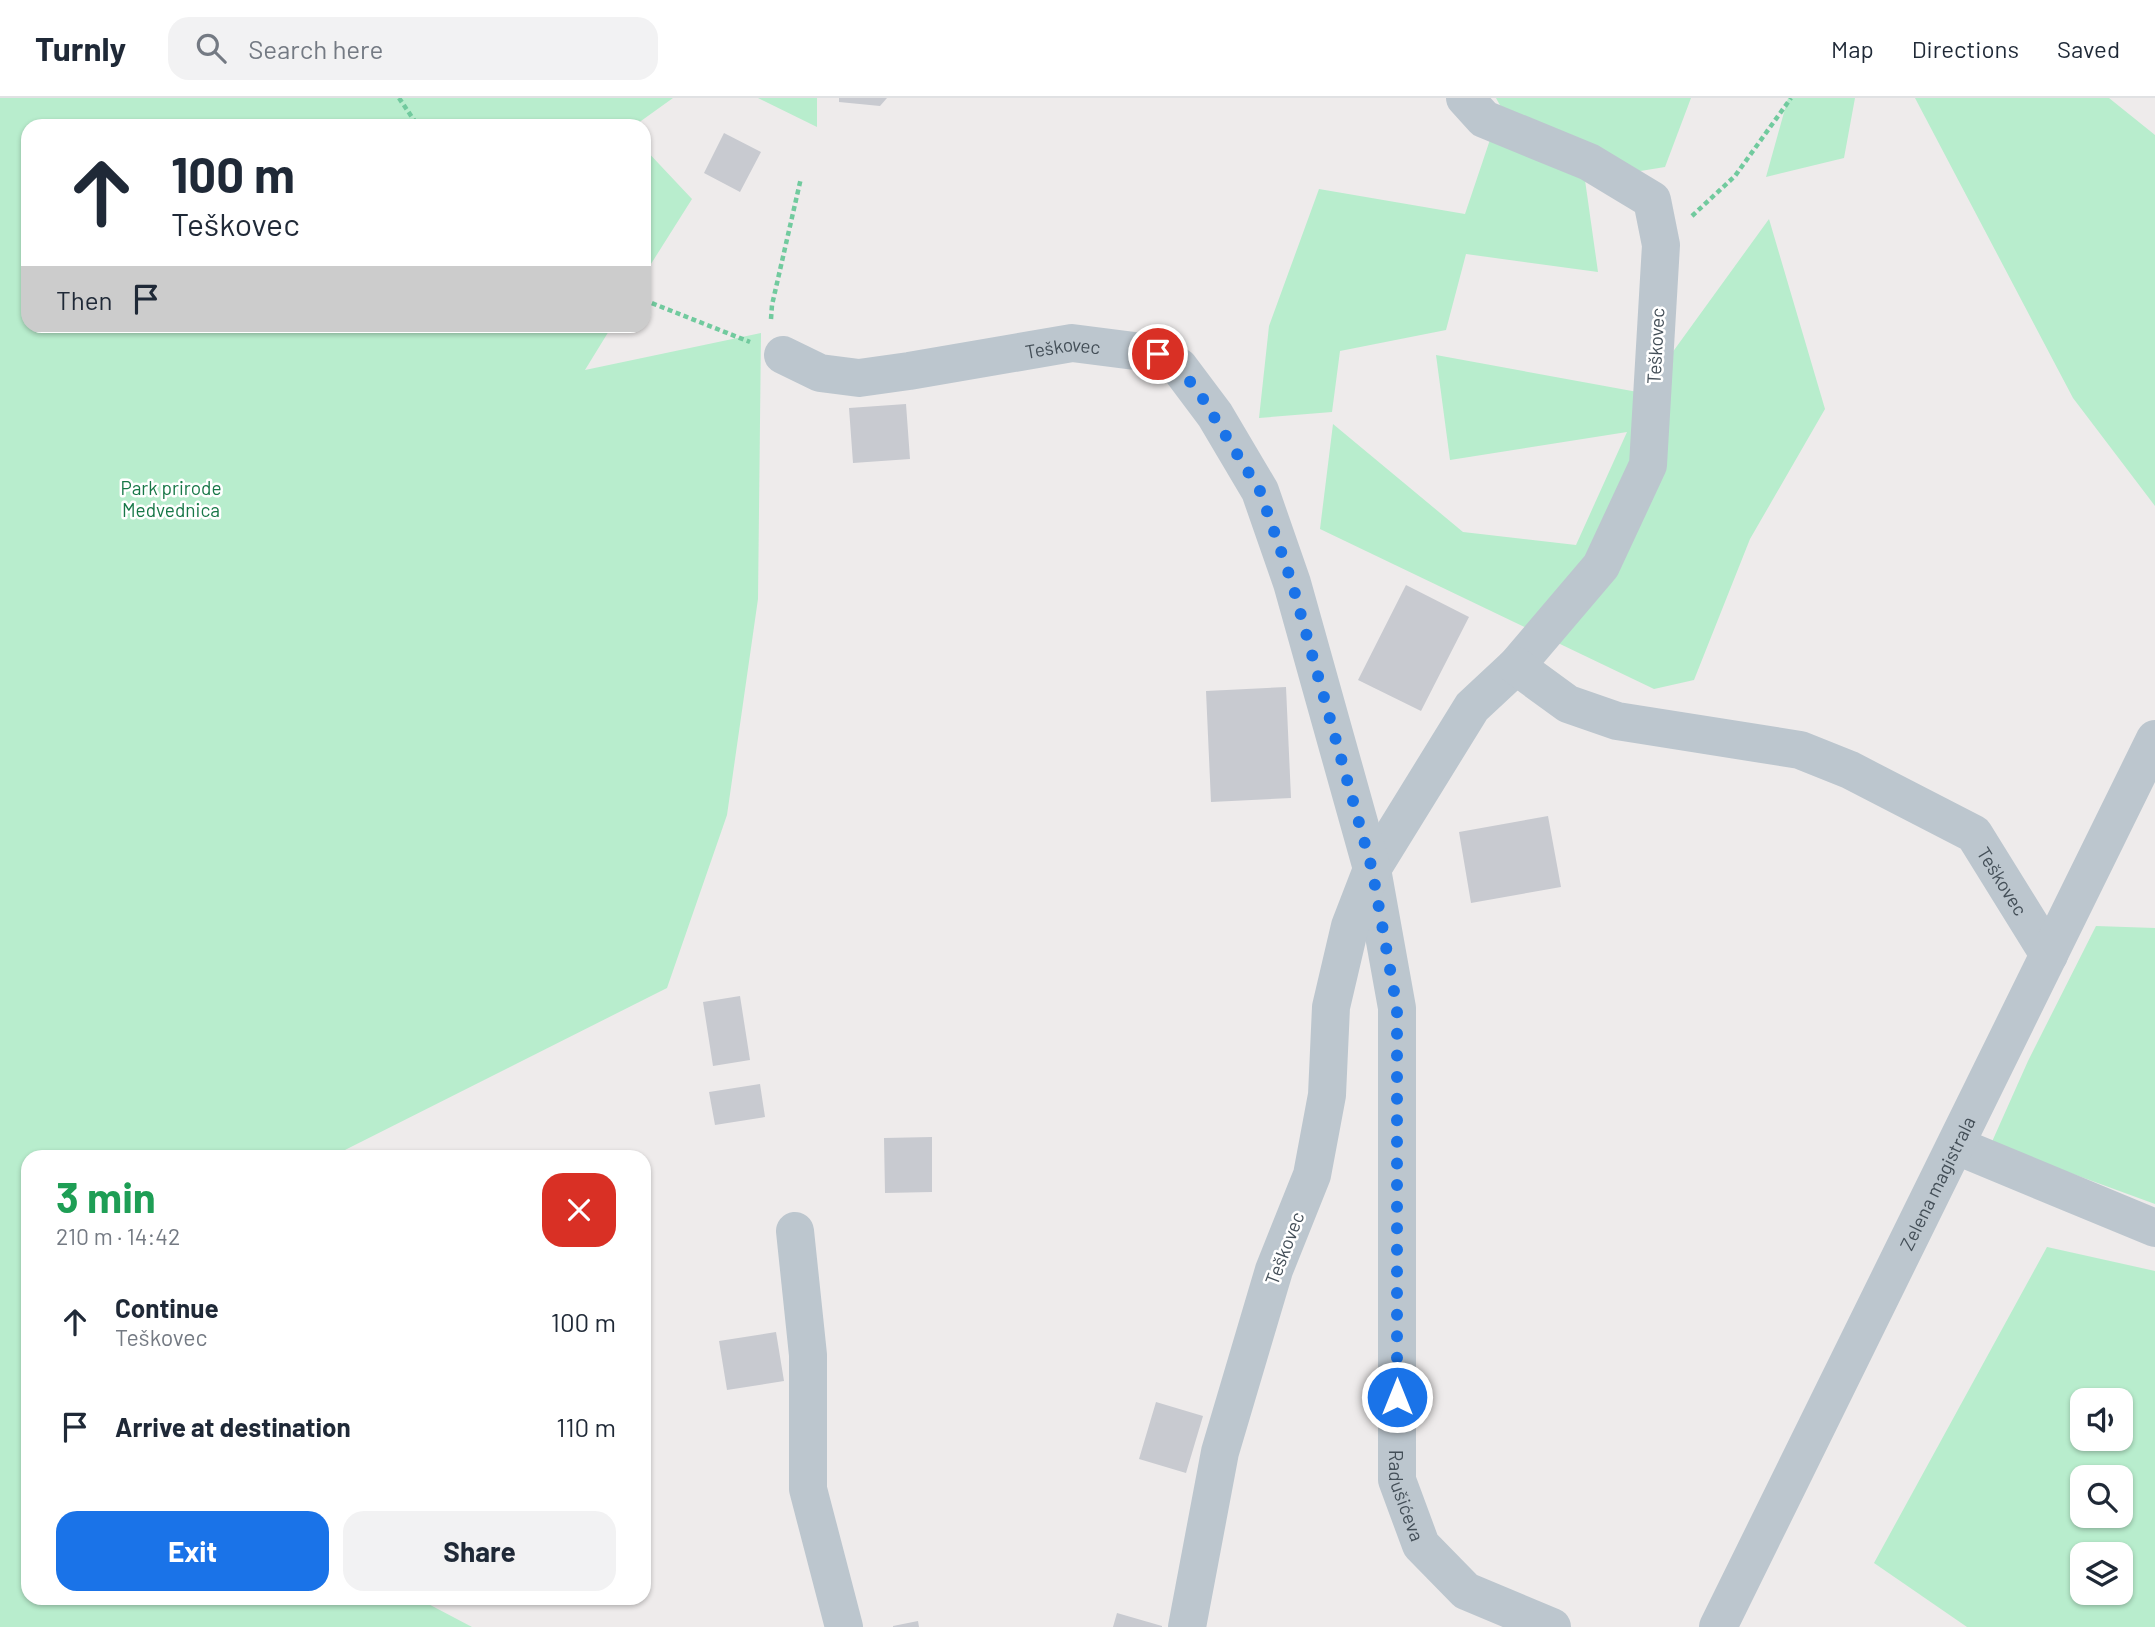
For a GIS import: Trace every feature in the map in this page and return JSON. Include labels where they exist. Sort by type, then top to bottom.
[{"type":"street","name":"Teškovec","points":[[1187,1627],[1220,1452],[1274,1270],[1312,1175],[1327,1096],[1331,1007],[1350,926],[1372,869],[1472,707],[1516,666],[1601,566],[1648,465],[1661,245],[1652,200],[1588,162],[1485,119],[1465,98]]},
{"type":"street","name":"Teškovec","points":[[783,355],[820,373],[859,377],[1072,343],[1158,354],[1179,367],[1215,415],[1260,491],[1292,583],[1372,869]]},
{"type":"street","name":"Teškovec","points":[[1516,666],[1568,704],[1616,720],[1800,750],[1850,770],[1974,834],[2049,956]]},
{"type":"street","name":"Zelena magistrala","points":[[1718,1627],[2155,739]]},
{"type":"street","name":"Radušićeva","points":[[1372,869],[1397,1008],[1397,1480],[1421,1545],[1466,1591],[1552,1627]]},
{"type":"street","points":[[1957,1146],[2155,1228]]},
{"type":"street","points":[[795,1231],[808,1355],[808,1489],[844,1627]]},
{"type":"path","points":[[399,98],[413,119]]},
{"type":"path","points":[[1661,245],[1735,176],[1791,98]]},
{"type":"path","points":[[783,355],[771,333],[772,305],[801,178]]},
{"type":"path","points":[[651,303],[783,355]]},
{"type":"green space","name":"Park prirode Medvednica","points":[[0,98],[673,98],[644,119],[21,119],[21,333],[608,333],[585,370],[761,333],[758,599],[727,815],[667,988],[345,1150],[21,1150],[21,1605],[430,1605],[472,1627],[0,1627]]},
{"type":"green space","points":[[758,98],[817,98],[817,127]]},
{"type":"green space","points":[[1496,98],[1691,98],[1665,167],[1585,180],[1598,272],[1466,254],[1446,330],[1340,351],[1332,412],[1259,418],[1269,326],[1319,189],[1465,214],[1501,107]]},
{"type":"green space","points":[[1788,98],[1855,98],[1844,158],[1766,177]]},
{"type":"green space","points":[[1915,98],[2109,98],[2155,135],[2155,506],[2073,398]]},
{"type":"green space","points":[[651,155],[692,199],[651,264]]},
{"type":"green space","points":[[1769,219],[1825,409],[1750,539],[1694,680],[1654,689],[1320,529],[1333,424],[1463,532],[1576,545],[1627,432],[1450,460],[1436,355],[1643,393]]},
{"type":"green space","points":[[2096,926],[2155,928],[2155,1204],[1991,1144],[2028,1061]]},
{"type":"green space","points":[[2047,1247],[2155,1271],[2155,1627],[1967,1627],[1874,1563]]},
{"type":"building","points":[[839,98],[887,98],[880,106],[839,102]]},
{"type":"building","points":[[724,133],[761,152],[740,192],[704,173]]},
{"type":"building","points":[[906,404],[910,459],[853,463],[849,408]]},
{"type":"building","points":[[1406,585],[1469,617],[1421,711],[1358,680]]},
{"type":"building","points":[[1286,687],[1291,798],[1211,802],[1206,691]]},
{"type":"building","points":[[1548,816],[1561,887],[1471,903],[1459,832]]},
{"type":"building","points":[[740,996],[750,1060],[713,1066],[703,1002]]},
{"type":"building","points":[[760,1084],[765,1117],[715,1125],[709,1092]]},
{"type":"building","points":[[932,1137],[932,1192],[885,1193],[884,1138]]},
{"type":"building","points":[[776,1332],[784,1381],[727,1390],[719,1341]]},
{"type":"building","points":[[1156,1402],[1203,1416],[1186,1473],[1139,1459]]},
{"type":"building","points":[[1117,1613],[1162,1626],[1162,1627],[1113,1627]]},
{"type":"building","points":[[918,1621],[919,1627],[893,1627],[893,1626]]},
{"type":"route","points":[[1158,354],[1179,367],[1215,415],[1260,491],[1292,583],[1372,869],[1397,1008],[1397,1397]]}]
